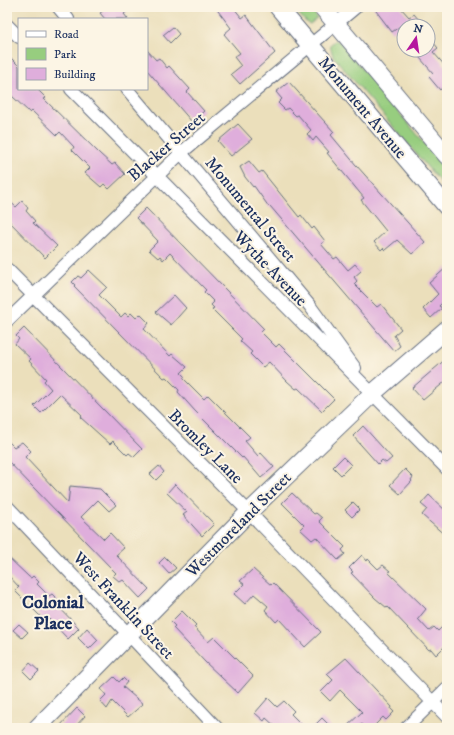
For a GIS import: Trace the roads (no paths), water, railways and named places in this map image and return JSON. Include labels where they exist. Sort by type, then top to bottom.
[{"type":"street","points":[[58,7],[67,18]]},
{"type":"street","name":"Monument Avenue","points":[[278,7],[447,207]]},
{"type":"street","name":"Monument Avenue","points":[[322,7],[447,156]]},
{"type":"street","name":"Blacker Street","points":[[7,320],[181,153],[356,7]]},
{"type":"street","points":[[7,25],[18,36]]},
{"type":"street","name":"Wythe Avenue","points":[[72,90],[157,175],[299,322],[373,393],[447,469]]},
{"type":"street","name":"Monumental Street","points":[[128,90],[310,306],[373,393]]},
{"type":"street","name":"Bromley Lane","points":[[7,269],[249,512],[447,717]]},
{"type":"street","name":"Westmoreland Street","points":[[37,728],[249,512],[373,393],[447,329]]},
{"type":"street","name":"West Franklin Street","points":[[7,506],[217,728]]},
{"type":"street","points":[[406,728],[447,688]]},
{"type":"district","name":"Colonial Place","points":[[53,612]]}]
